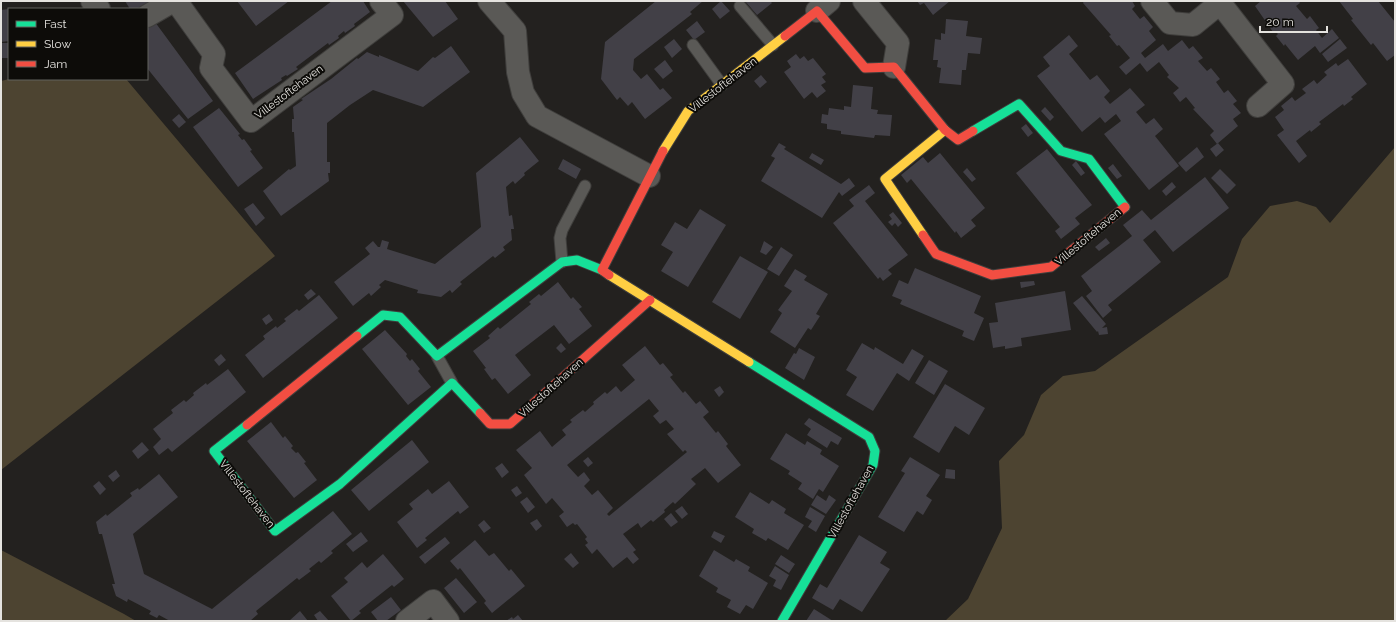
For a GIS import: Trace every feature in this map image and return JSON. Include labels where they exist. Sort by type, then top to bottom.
[{"type":"street","points":[[148,15],[173,1]]},
{"type":"street","name":"Villestoftehaven","points":[[176,1],[214,54],[211,68],[250,121],[392,15],[381,1]]},
{"type":"street","points":[[489,1],[515,31],[518,72],[523,92],[537,116],[649,176]]},
{"type":"street","points":[[864,1],[898,43],[894,67]]},
{"type":"street","points":[[1152,1],[1170,23],[1193,25],[1219,2],[1283,84],[1258,106]]},
{"type":"street","name":"Villestoftehaven","points":[[602,270],[649,176],[688,111],[826,4],[865,68],[894,67],[945,130],[958,140],[1019,104],[1061,151],[1088,159],[1124,207],[1051,268],[992,275],[936,254],[885,179],[945,130]]},
{"type":"street","name":"Villestoftehaven","points":[[562,262],[577,260],[602,270],[869,437],[874,451],[873,465],[782,621]]},
{"type":"street","points":[[437,356],[562,262]]},
{"type":"street","name":"Villestoftehaven","points":[[437,356],[400,317],[383,315],[214,451],[275,530],[340,484],[452,382],[490,424],[510,424],[650,300]]},
{"type":"street","points":[[408,621],[433,601],[448,621]]},
{"type":"lane","points":[[740,6],[773,45]]},
{"type":"lane","points":[[693,45],[722,85]]},
{"type":"lane","points":[[562,262],[560,238],[562,230],[585,186]]},
{"type":"lane","points":[[437,356],[452,382]]},
{"type":"shaded area","points":[[8,79],[127,80],[275,256],[1,470],[1,81]]},
{"type":"shaded area","points":[[1395,147],[1395,621],[945,621],[968,599],[1002,528],[999,461],[1024,435],[1041,395],[1063,376],[1095,371],[1228,277],[1242,239],[1270,206],[1297,201],[1316,207],[1330,223]]},
{"type":"shaded area","points":[[1,550],[124,614],[136,621],[1,621]]},
{"type":"building","points":[[125,1],[153,1],[143,8],[129,8]]},
{"type":"building","points":[[237,1],[289,1],[256,26]]},
{"type":"building","points":[[332,1],[363,1],[370,12],[354,24],[355,26],[345,33],[344,31],[338,36],[339,38],[329,45],[328,43],[296,67],[298,69],[281,78],[282,80],[253,99],[235,73]]},
{"type":"building","points":[[403,1],[445,1],[458,19],[433,37]]},
{"type":"building","points":[[656,1],[703,1],[690,12],[692,14],[634,59],[633,70],[641,79],[647,74],[660,90],[663,88],[672,98],[645,119],[632,102],[628,106],[620,97],[617,100],[601,79],[605,42]]},
{"type":"building","points":[[721,1],[730,11],[720,19],[712,9]]},
{"type":"building","points":[[745,1],[770,1],[772,3],[757,15]]},
{"type":"building","points":[[917,1],[950,1],[933,15],[924,3],[920,5]]},
{"type":"building","points":[[1084,1],[1132,1],[1135,6],[1132,9],[1140,19],[1144,16],[1153,27],[1149,31],[1156,40],[1141,53],[1145,58],[1163,44],[1168,51],[1182,40],[1189,49],[1193,46],[1203,58],[1198,61],[1207,71],[1211,68],[1220,79],[1216,82],[1224,93],[1228,90],[1237,101],[1233,104],[1241,113],[1233,119],[1238,126],[1217,144],[1210,135],[1214,131],[1193,109],[1195,108],[1186,97],[1180,102],[1173,93],[1179,88],[1167,77],[1169,75],[1159,62],[1147,72],[1140,63],[1126,75],[1119,67],[1130,58],[1119,45],[1117,46],[1109,36],[1111,35],[1083,3]]},
{"type":"building","points":[[1261,1],[1299,1],[1300,3],[1296,6],[1307,19],[1310,16],[1319,28],[1316,30],[1322,38],[1332,29],[1339,38],[1320,53],[1315,46],[1298,60],[1285,44],[1284,46],[1276,36],[1278,34],[1275,31],[1273,32],[1255,6]]},
{"type":"building","points":[[1339,1],[1378,1],[1395,22],[1395,55],[1387,61],[1373,43],[1371,45],[1351,20],[1353,19]]},
{"type":"building","points":[[8,9],[8,41],[1,42],[1,10]]},
{"type":"building","points":[[946,19],[968,21],[966,36],[982,38],[980,54],[968,53],[966,70],[962,70],[961,85],[939,83],[941,68],[937,67],[938,60],[933,60],[935,39],[941,40],[941,33],[945,34]]},
{"type":"building","points":[[697,21],[705,32],[694,40],[686,30]]},
{"type":"building","points":[[155,22],[213,101],[188,119],[148,69],[148,27]]},
{"type":"building","points":[[1069,35],[1078,46],[1069,54],[1090,80],[1097,75],[1110,91],[1104,97],[1110,104],[1130,88],[1145,105],[1136,112],[1146,124],[1154,118],[1163,129],[1155,136],[1179,166],[1149,190],[1104,134],[1121,121],[1116,114],[1105,123],[1100,117],[1082,132],[1037,76],[1050,66],[1043,57]]},
{"type":"building","points":[[674,39],[682,49],[672,58],[664,47]]},
{"type":"building","points":[[1340,39],[1347,48],[1328,62],[1322,54]]},
{"type":"building","points":[[1,43],[8,43],[8,58],[2,58]]},
{"type":"building","points":[[451,46],[470,72],[423,107],[373,90],[350,105],[327,123],[327,162],[330,162],[330,173],[328,173],[329,181],[281,216],[263,191],[289,169],[290,170],[296,166],[292,119],[294,119],[293,107],[303,100],[301,99],[367,52],[379,57],[379,55],[418,71],[433,57],[435,58]]},
{"type":"building","points":[[796,54],[800,59],[804,56],[808,61],[813,58],[826,74],[822,77],[826,82],[821,85],[826,91],[817,98],[812,92],[804,99],[784,72],[791,67],[787,61]]},
{"type":"building","points":[[1348,59],[1367,84],[1351,97],[1353,99],[1344,106],[1343,104],[1319,122],[1321,124],[1311,132],[1310,130],[1296,141],[1307,156],[1299,163],[1277,135],[1284,130],[1275,117],[1284,110],[1281,106],[1292,97],[1295,101],[1306,93],[1302,89],[1314,80],[1317,84],[1327,75],[1324,72],[1336,63],[1338,66]]},
{"type":"building","points":[[665,60],[673,71],[663,79],[654,69]]},
{"type":"building","points":[[761,75],[767,82],[760,88],[754,81]]},
{"type":"building","points":[[853,85],[873,87],[871,109],[878,110],[877,114],[892,115],[890,136],[875,135],[874,138],[841,134],[841,131],[827,129],[827,124],[821,123],[822,114],[828,115],[829,108],[844,110],[844,106],[851,107]]},
{"type":"building","points":[[1045,107],[1054,117],[1050,121],[1041,111]]},
{"type":"building","points":[[219,108],[240,134],[238,135],[242,140],[244,139],[252,150],[250,151],[263,168],[238,187],[193,127]]},
{"type":"building","points":[[179,114],[186,122],[179,128],[172,120]]},
{"type":"building","points":[[1026,124],[1033,133],[1028,137],[1021,128]]},
{"type":"building","points":[[520,137],[539,161],[524,173],[525,175],[515,184],[513,181],[506,187],[509,216],[512,215],[514,229],[511,229],[512,240],[503,247],[505,250],[495,258],[493,256],[460,282],[462,284],[452,293],[450,290],[441,297],[417,293],[418,290],[385,280],[379,285],[381,287],[371,296],[369,293],[353,306],[334,282],[370,254],[365,248],[373,241],[378,247],[380,247],[382,240],[389,242],[387,249],[435,264],[481,227],[476,173]]},
{"type":"building","points":[[779,143],[786,147],[784,149],[841,184],[849,178],[855,186],[842,196],[839,192],[822,218],[761,181],[775,158],[771,156]]},
{"type":"building","points":[[1218,143],[1224,150],[1216,157],[1210,149]]},
{"type":"building","points":[[1197,147],[1204,157],[1186,172],[1178,163]]},
{"type":"building","points":[[1047,149],[1092,205],[1075,218],[1080,224],[1061,239],[1055,231],[1060,227],[1016,173]]},
{"type":"building","points":[[812,153],[824,160],[821,165],[809,158]]},
{"type":"building","points":[[940,153],[985,208],[971,220],[976,226],[961,238],[956,231],[955,233],[911,179],[907,183],[901,175],[923,157],[928,163]]},
{"type":"building","points":[[563,159],[581,169],[576,179],[558,169]]},
{"type":"building","points":[[1076,161],[1085,173],[1081,176],[1072,165]]},
{"type":"building","points":[[1113,164],[1122,176],[1117,179],[1108,168]]},
{"type":"building","points":[[967,168],[976,179],[972,182],[963,172]]},
{"type":"building","points":[[1220,169],[1236,185],[1227,194],[1211,178]]},
{"type":"building","points":[[1205,177],[1229,208],[1173,252],[1155,230],[1143,240],[1161,262],[1108,305],[1112,310],[1103,318],[1086,296],[1092,291],[1081,276],[1132,236],[1123,225],[1142,210],[1151,220]]},
{"type":"building","points":[[1172,182],[1176,187],[1166,196],[1162,191]]},
{"type":"building","points":[[869,185],[875,193],[865,201],[908,255],[888,270],[892,274],[883,281],[880,277],[878,279],[833,223],[854,206],[849,200]]},
{"type":"building","points":[[253,203],[265,218],[256,226],[244,209]]},
{"type":"building","points":[[700,209],[726,225],[688,287],[661,271],[673,252],[661,245],[675,222],[687,229]]},
{"type":"building","points":[[893,212],[902,223],[898,227],[895,223],[892,226],[888,222],[892,219],[889,215]]},
{"type":"building","points":[[1106,238],[1110,243],[1099,251],[1095,247]]},
{"type":"building","points":[[764,241],[773,247],[766,255],[760,252]]},
{"type":"building","points":[[781,247],[793,255],[779,276],[767,269]]},
{"type":"building","points":[[740,256],[768,272],[740,319],[712,302]]},
{"type":"building","points":[[915,268],[981,296],[974,313],[984,318],[974,341],[962,336],[964,331],[900,304],[902,300],[892,296],[899,280],[908,284]]},
{"type":"building","points":[[795,269],[807,276],[804,280],[828,294],[816,314],[820,316],[811,330],[808,328],[795,348],[770,332],[782,313],[778,310],[792,291],[784,286]]},
{"type":"building","points":[[1034,281],[1035,285],[1021,288],[1020,282]]},
{"type":"building","points":[[558,282],[571,299],[573,297],[582,307],[579,309],[592,326],[569,344],[554,325],[515,355],[531,375],[508,394],[495,378],[492,380],[484,369],[486,368],[473,351],[490,338],[488,336],[498,327],[500,329],[531,304],[529,302],[539,294],[541,296]]},
{"type":"building","points":[[311,289],[316,294],[308,300],[304,295]]},
{"type":"building","points":[[1065,291],[1071,330],[1021,338],[1022,346],[1005,349],[1005,346],[993,348],[989,323],[998,322],[995,303]]},
{"type":"building","points":[[319,295],[338,318],[263,378],[245,355],[265,339],[263,336],[276,326],[277,328],[286,321],[284,319],[297,309],[299,311]]},
{"type":"building","points":[[1082,296],[1106,324],[1102,328],[1107,327],[1108,334],[1099,335],[1098,331],[1097,332],[1073,303]]},
{"type":"building","points":[[269,314],[273,320],[266,325],[262,319]]},
{"type":"building","points":[[385,330],[407,354],[406,356],[410,361],[412,359],[420,369],[418,371],[431,387],[408,405],[362,349]]},
{"type":"building","points":[[561,343],[566,349],[561,353],[556,348]]},
{"type":"building","points":[[862,343],[874,350],[875,347],[903,364],[912,349],[924,356],[909,381],[897,373],[873,411],[846,395],[857,377],[846,370]]},
{"type":"building","points":[[645,346],[660,365],[663,363],[673,375],[670,377],[683,393],[685,391],[696,404],[700,401],[709,412],[703,417],[716,433],[718,431],[728,444],[726,446],[741,465],[718,483],[705,468],[691,479],[696,484],[675,504],[673,502],[664,510],[665,512],[653,522],[651,520],[641,528],[638,523],[623,534],[636,550],[633,552],[639,559],[633,564],[627,557],[613,568],[597,549],[592,554],[585,545],[588,543],[585,539],[587,537],[577,524],[575,525],[573,523],[567,527],[559,516],[564,512],[552,498],[546,504],[524,475],[532,468],[516,450],[540,431],[552,447],[566,435],[562,430],[572,422],[570,420],[583,410],[585,412],[594,404],[593,402],[605,392],[607,394],[616,386],[621,392],[635,380],[622,365]],"holes":[[[649,399],[659,411],[653,416],[660,424],[666,420],[674,429],[667,434],[683,452],[685,450],[687,452],[609,516],[607,514],[613,508],[598,490],[592,495],[584,486],[590,480],[584,472],[578,477],[567,465]]]},
{"type":"building","points":[[799,348],[815,357],[804,380],[785,368],[794,353],[796,354]]},
{"type":"building","points":[[221,354],[226,360],[219,366],[214,360]]},
{"type":"building","points":[[929,360],[948,371],[934,395],[915,383]]},
{"type":"building","points":[[228,369],[246,392],[172,452],[168,448],[159,455],[153,447],[161,439],[153,429],[173,413],[171,410],[184,400],[186,402],[194,395],[193,393],[206,383],[207,385]]},
{"type":"building","points":[[945,384],[985,408],[969,435],[955,426],[939,453],[913,437]]},
{"type":"building","points":[[720,386],[724,392],[719,397],[714,390]]},
{"type":"building","points":[[809,418],[842,438],[838,445],[831,441],[827,448],[807,435],[811,429],[804,424]]},
{"type":"building","points":[[271,422],[283,438],[285,436],[293,446],[291,448],[296,453],[298,452],[306,462],[304,463],[317,480],[294,498],[247,441]]},
{"type":"building","points":[[786,433],[805,445],[807,441],[822,450],[820,454],[839,466],[823,492],[819,489],[813,499],[798,489],[802,483],[788,474],[790,471],[770,459]]},
{"type":"building","points":[[412,440],[429,462],[369,511],[351,490]]},
{"type":"building","points":[[142,442],[149,450],[138,459],[132,451]]},
{"type":"building","points":[[588,457],[593,463],[588,467],[583,461]]},
{"type":"building","points":[[910,457],[940,475],[926,496],[932,500],[923,515],[917,511],[904,532],[878,517],[905,473],[901,471]]},
{"type":"building","points":[[502,463],[509,472],[502,478],[495,468]]},
{"type":"building","points":[[946,469],[955,470],[955,479],[945,478]]},
{"type":"building","points":[[116,470],[120,476],[113,482],[108,476]]},
{"type":"building","points":[[159,474],[178,497],[133,534],[144,574],[212,609],[333,511],[352,534],[331,551],[333,553],[321,563],[319,561],[309,569],[311,571],[299,580],[297,578],[256,611],[258,614],[250,621],[170,621],[159,615],[157,618],[149,614],[151,611],[128,599],[127,602],[116,596],[112,584],[115,584],[102,534],[99,534],[96,522],[106,514],[107,516],[132,496],[130,493],[138,488],[139,490]]},
{"type":"building","points":[[99,481],[106,489],[100,495],[93,486]]},
{"type":"building","points":[[449,481],[469,507],[460,514],[458,511],[425,538],[427,540],[417,548],[397,522],[413,509],[409,504],[428,489],[432,494]]},
{"type":"building","points":[[517,486],[522,493],[516,497],[511,490]]},
{"type":"building","points":[[750,492],[769,504],[772,500],[786,509],[784,513],[804,525],[788,550],[768,538],[766,541],[752,533],[754,529],[735,517]]},
{"type":"building","points":[[817,495],[826,501],[829,495],[836,500],[826,514],[811,505]]},
{"type":"building","points":[[527,497],[535,507],[528,513],[520,502]]},
{"type":"building","points":[[682,506],[688,514],[682,519],[675,511]]},
{"type":"building","points":[[810,507],[825,516],[816,532],[808,527],[812,521],[805,517]]},
{"type":"building","points":[[671,513],[678,522],[671,527],[664,519]]},
{"type":"building","points":[[537,519],[542,526],[536,531],[530,523]]},
{"type":"building","points":[[484,520],[491,528],[484,533],[478,525]]},
{"type":"building","points":[[714,531],[725,536],[721,543],[711,537]]},
{"type":"building","points":[[361,532],[368,541],[353,552],[346,544]]},
{"type":"building","points":[[859,535],[887,552],[880,563],[890,569],[862,612],[840,599],[833,610],[812,598],[820,584],[827,588]]},
{"type":"building","points":[[445,537],[450,543],[425,564],[419,557]]},
{"type":"building","points":[[475,540],[489,556],[494,553],[509,571],[511,569],[525,586],[492,613],[484,603],[486,601],[460,568],[458,570],[450,561]]},
{"type":"building","points":[[714,550],[734,562],[736,559],[750,567],[748,571],[768,583],[753,609],[746,605],[740,614],[727,607],[731,600],[716,592],[718,588],[699,576]]},
{"type":"building","points":[[571,553],[579,563],[573,568],[564,559]]},
{"type":"building","points":[[383,554],[404,579],[394,587],[392,585],[359,611],[361,613],[351,621],[331,596],[348,582],[344,578],[362,562],[367,568]]},
{"type":"building","points":[[781,555],[795,564],[789,573],[775,564]]},
{"type":"building","points":[[775,566],[789,575],[781,590],[773,586],[776,580],[769,576]]},
{"type":"building","points":[[456,578],[477,602],[464,613],[444,588]]},
{"type":"building","points":[[391,597],[401,610],[386,621],[378,621],[371,612]]},
{"type":"building","points":[[814,609],[833,621],[806,621]]},
{"type":"building","points":[[300,611],[308,621],[289,621]]},
{"type":"building","points":[[320,611],[329,621],[318,621],[314,615]]},
{"type":"building","points":[[518,615],[523,621],[506,621],[512,617],[513,619]]},
{"type":"traffic: fast","points":[[973,131],[1019,104],[1061,151],[1089,159],[1125,207]]},
{"type":"traffic: fast","points":[[357,336],[383,315],[400,317],[437,356],[562,262],[577,260],[602,270]]},
{"type":"traffic: fast","points":[[749,362],[869,437],[875,451],[873,465],[782,621]]},
{"type":"traffic: fast","points":[[247,425],[214,451],[275,531],[340,484],[452,383],[480,413]]},
{"type":"traffic: slow","points":[[663,151],[688,111],[785,36]]},
{"type":"traffic: slow","points":[[923,235],[885,179],[945,130]]},
{"type":"traffic: slow","points":[[609,275],[749,362]]},
{"type":"traffic: jam","points":[[785,36],[817,11],[865,68],[894,67],[945,130],[958,140],[973,131]]},
{"type":"traffic: jam","points":[[609,275],[602,270],[663,151]]},
{"type":"traffic: jam","points":[[923,235],[936,254],[992,275],[1051,267],[1125,207]]},
{"type":"traffic: jam","points":[[480,413],[490,424],[510,424],[650,300]]},
{"type":"traffic: jam","points":[[247,425],[357,336]]}]
